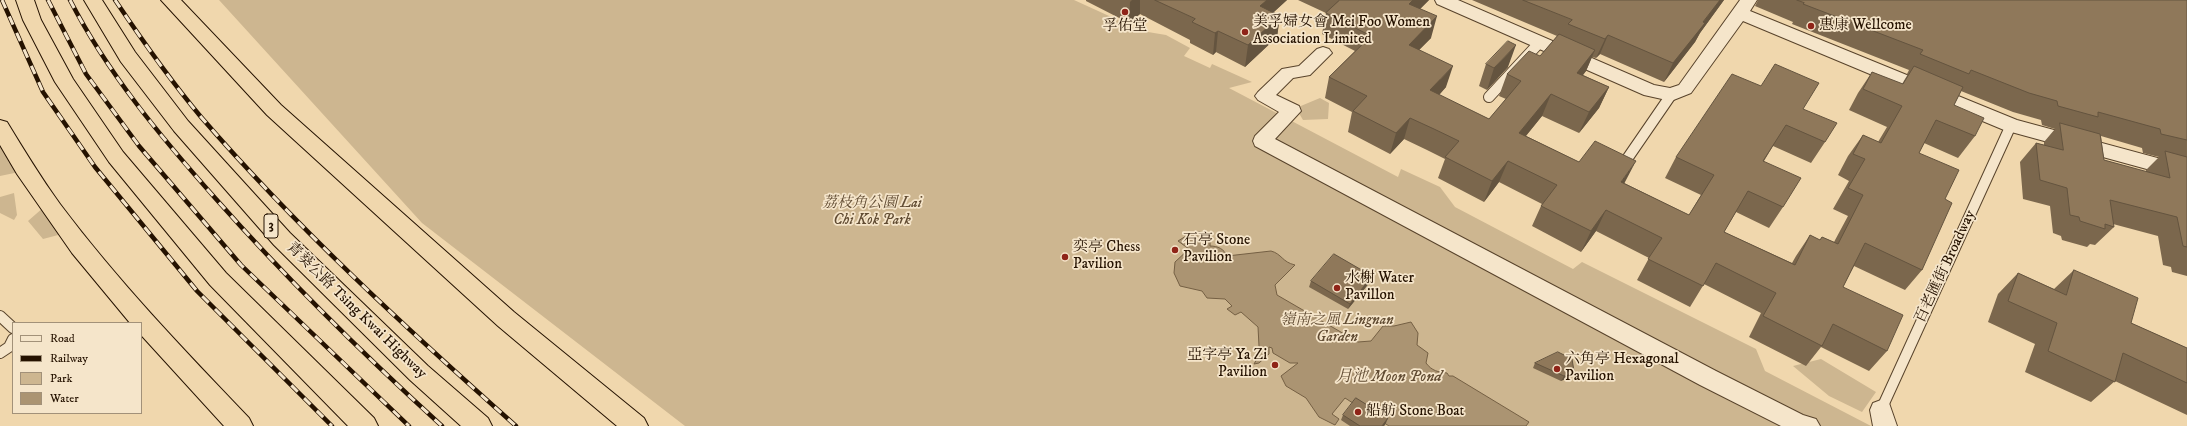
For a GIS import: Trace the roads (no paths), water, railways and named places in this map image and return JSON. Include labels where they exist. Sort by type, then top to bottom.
[{"type":"highway","points":[[24,0],[32,20],[65,82],[116,157],[218,279],[365,426]]},
{"type":"highway","name":"青葵公路 Tsing Kwai Highway","points":[[93,0],[128,57],[181,126],[282,239],[419,373],[478,426]]},
{"type":"highway","points":[[170,0],[274,110],[506,319],[635,426]]},
{"type":"highway","points":[[0,127],[16,157],[60,222],[110,285],[240,426]]},
{"type":"street","points":[[1443,0],[1650,90],[1671,95],[1685,89],[1744,6],[2011,124],[2187,173]]},
{"type":"street","points":[[1323,53],[1304,71],[1288,73],[1264,96],[1292,111],[1262,141],[1708,378],[1799,424],[1808,426]]},
{"type":"lane","points":[[1490,97],[1540,42]]},
{"type":"lane","points":[[1627,159],[1671,95]]},
{"type":"lane","name":"百老匯街 Broadway","points":[[1883,418],[2011,124]]},
{"type":"lane","points":[[0,316],[12,327]]},
{"type":"lane","points":[[0,353],[9,348],[12,340]]},
{"type":"water","name":"月池 Moon Pond","points":[[1200,232],[1209,239],[1210,246],[1220,248],[1227,256],[1271,251],[1278,254],[1287,262],[1295,265],[1275,285],[1277,295],[1358,342],[1371,341],[1383,326],[1394,326],[1411,322],[1418,333],[1417,345],[1428,353],[1426,363],[1431,368],[1438,372],[1447,373],[1449,376],[1453,376],[1529,422],[1526,426],[1389,426],[1345,398],[1332,414],[1339,419],[1335,425],[1319,417],[1306,398],[1286,386],[1281,376],[1298,363],[1290,363],[1273,353],[1272,348],[1269,347],[1269,354],[1259,363],[1254,364],[1262,350],[1259,346],[1258,327],[1241,312],[1235,315],[1227,309],[1232,306],[1225,299],[1207,298],[1202,291],[1180,286],[1174,273],[1175,262],[1189,249],[1178,241],[1191,233]]},
{"type":"railway","points":[[2,0],[43,92],[95,167],[197,291],[332,426]]},
{"type":"railway","points":[[48,0],[86,74],[139,146],[241,265],[409,426]]},
{"type":"railway","points":[[70,0],[101,54],[118,79],[195,176],[243,229],[354,344],[442,426]]},
{"type":"railway","points":[[115,0],[156,60],[178,89],[201,117],[275,198],[393,314],[516,426]]},
{"type":"place","name":"孚佑堂","points":[[1125,12]]},
{"type":"place","name":"惠康 Wellcome","points":[[1811,26]]},
{"type":"place","name":"美孚婦女會 Mei Foo Women Association Limited","points":[[1245,32]]},
{"type":"place","name":"石亭 Stone Pavilion","points":[[1175,250]]},
{"type":"place","name":"奕亭 Chess Pavilion","points":[[1065,257]]},
{"type":"place","name":"水榭 Water Pavillon","points":[[1337,288]]},
{"type":"place","name":"亞字亭 Ya Zi Pavilion","points":[[1275,365]]},
{"type":"place","name":"六角亭 Hexagonal Pavilion","points":[[1557,369]]},
{"type":"place","name":"船舫 Stone Boat","points":[[1358,412]]},
{"type":"park label","name":"荔枝角公園 Lai Chi Kok Park","points":[[872,212]]},
{"type":"park label","name":"嶺南之風 Lingnan Garden","points":[[1337,330]]}]
